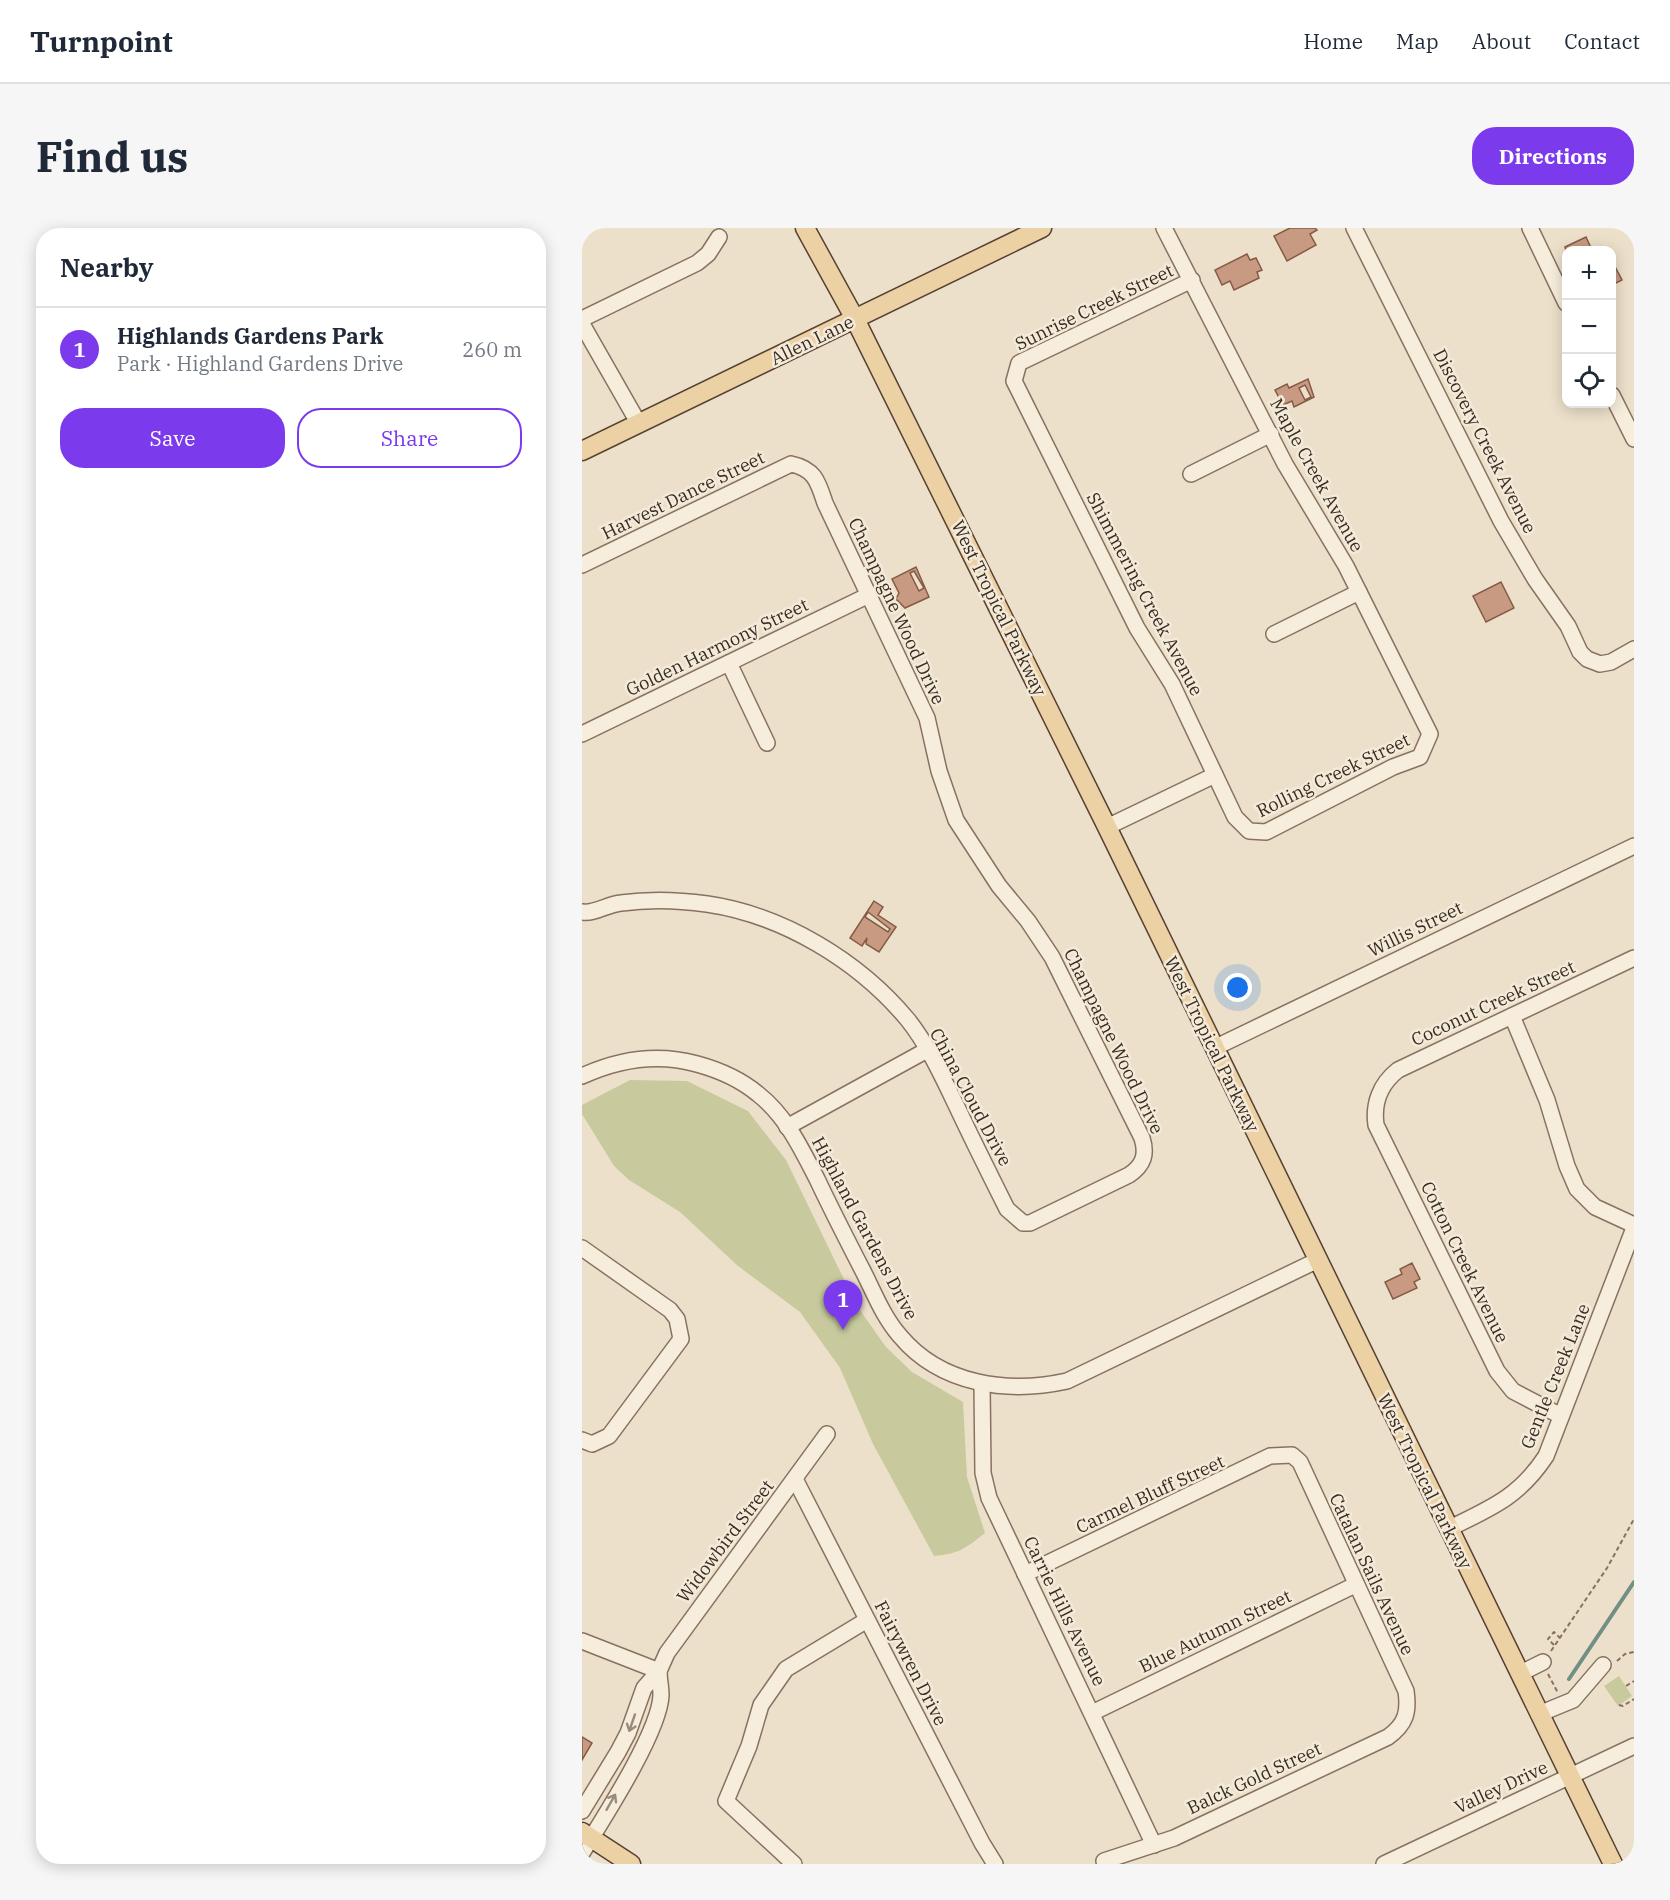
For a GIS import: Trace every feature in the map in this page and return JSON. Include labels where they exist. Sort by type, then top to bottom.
[{"type":"main road","name":"West Tropical Parkway","points":[[805,228],[855,319],[1107,827],[1613,1864]]},
{"type":"main road","name":"Allen Lane","points":[[582,451],[1042,228]]},
{"type":"main road","points":[[585,1840],[631,1864]]},
{"type":"street","name":"Maple Creek Avenue","points":[[1164,228],[1297,485],[1324,526],[1359,592],[1418,714],[1426,724],[1430,734],[1428,742]]},
{"type":"street","name":"Discovery Creek Avenue","points":[[1354,228],[1501,521],[1535,579],[1568,626],[1580,652],[1594,663],[1611,663],[1634,649]]},
{"type":"street","points":[[1530,228],[1565,300]]},
{"type":"street","points":[[639,424],[582,321],[697,263],[708,254],[719,237]]},
{"type":"street","name":"Sunrise Creek Street","points":[[1016,371],[1019,363],[1026,358],[1060,346],[1192,280]]},
{"type":"street","name":"Shimmering Creek Avenue","points":[[1016,371],[1015,388],[1137,628],[1172,684],[1235,817],[1249,831]]},
{"type":"street","points":[[1616,405],[1634,439]]},
{"type":"street","points":[[1191,474],[1271,434]]},
{"type":"street","name":"Harvest Dance Street","points":[[582,566],[791,464],[802,466]]},
{"type":"street","name":"Champagne Wood Drive","points":[[802,466],[819,480],[825,503],[927,718],[939,771],[956,820],[999,886],[1028,921],[1052,957],[1146,1150],[1145,1158],[1137,1170],[1044,1216],[1023,1223]]},
{"type":"street","points":[[1274,634],[1359,592]]},
{"type":"street","name":"Golden Harmony Street","points":[[582,734],[869,595]]},
{"type":"street","points":[[729,663],[767,743]]},
{"type":"street","name":"Rolling Creek Street","points":[[1249,831],[1257,833],[1274,829],[1393,767],[1410,762],[1420,756],[1428,742]]},
{"type":"street","points":[[1107,827],[1215,775]]},
{"type":"street","name":"Willis Street","points":[[1214,1048],[1634,846]]},
{"type":"street","name":"China Cloud Drive","points":[[582,912],[592,912],[618,903],[646,900],[686,902],[732,909],[789,928],[846,963],[868,981],[908,1021],[927,1050],[1007,1209],[1023,1223]]},
{"type":"street","name":"Coconut Creek Street","points":[[1378,1096],[1384,1084],[1398,1070],[1634,958]]},
{"type":"street","points":[[1512,1016],[1547,1100],[1567,1166],[1577,1189],[1595,1207],[1634,1226]]},
{"type":"street","points":[[787,1127],[927,1050]]},
{"type":"street","name":"Highland Gardens Drive","points":[[582,1076],[620,1062],[643,1059],[692,1063],[717,1070],[738,1080],[758,1094],[797,1140],[890,1324],[921,1357],[939,1368],[982,1384],[1026,1387],[1067,1381],[1318,1260]]},
{"type":"street","name":"Cotton Creek Avenue","points":[[1378,1096],[1376,1125],[1497,1371],[1512,1390],[1561,1416]]},
{"type":"street","name":"Gentle Creek Lane","points":[[1448,1529],[1498,1504],[1523,1487],[1546,1456],[1634,1226]]},
{"type":"street","points":[[582,1248],[670,1310],[681,1330],[681,1339],[675,1349],[614,1431],[599,1442],[592,1444],[582,1440]]},
{"type":"street","name":"Carrie Hills Avenue","points":[[982,1384],[985,1486],[1154,1845]]},
{"type":"street","name":"Widowbird Street","points":[[582,1811],[628,1733],[645,1688],[659,1671],[667,1653],[826,1434]]},
{"type":"street","name":"Carmel Bluff Street","points":[[1025,1575],[1270,1456],[1292,1455]]},
{"type":"street","name":"Catalan Sails Avenue","points":[[1292,1455],[1300,1462],[1406,1691],[1407,1712]]},
{"type":"street","name":"Fairywren Drive","points":[[795,1479],[976,1833],[995,1864]]},
{"type":"street","name":"Blue Autumn Street","points":[[1092,1713],[1355,1585]]},
{"type":"street","points":[[794,1864],[726,1801],[749,1746],[761,1705],[786,1669],[867,1620]]},
{"type":"street","points":[[582,1641],[659,1671]]},
{"type":"street","points":[[1519,1674],[1543,1662]]},
{"type":"street","points":[[1539,1714],[1564,1705],[1583,1691],[1603,1665]]},
{"type":"street","name":"Widowbird Street","points":[[585,1840],[644,1745],[655,1720],[661,1696],[659,1671]]},
{"type":"street","name":"Balck Gold Street","points":[[1104,1861],[1154,1845],[1388,1737],[1398,1730],[1407,1712]]},
{"type":"street","name":"Valley Drive","points":[[1384,1864],[1634,1746]]},
{"type":"path","points":[[1564,1705],[1543,1662],[1607,1568],[1634,1519]]},
{"type":"path","points":[[1555,1646],[1548,1639],[1554,1632],[1560,1638]]},
{"type":"path","points":[[1626,1686],[1634,1681]]},
{"type":"path","points":[[1619,1705],[1623,1706],[1634,1699]]},
{"type":"green space","points":[[630,1080],[687,1081],[748,1111],[786,1160],[857,1306],[886,1347],[912,1372],[963,1402],[967,1477],[985,1533],[973,1543],[956,1552],[934,1556],[873,1444],[840,1368],[800,1312],[738,1266],[680,1212],[629,1180],[614,1166],[582,1114],[582,1105]]},
{"type":"green space","points":[[1619,1676],[1632,1696],[1618,1706],[1604,1686]]},
{"type":"building","points":[[1290,228],[1315,228],[1317,230],[1310,234],[1316,245],[1287,261],[1274,236]]},
{"type":"building","points":[[1586,237],[1590,246],[1567,246]]},
{"type":"building","points":[[1247,254],[1250,260],[1256,258],[1262,270],[1257,272],[1259,278],[1234,290],[1230,281],[1222,285],[1215,270]]},
{"type":"building","points":[[1616,269],[1622,280],[1616,283]]},
{"type":"building","points":[[1308,379],[1314,397],[1294,407],[1292,401],[1283,405],[1275,390],[1287,384],[1289,388]],"holes":[[[1305,385],[1311,397],[1305,400],[1299,388]]]},
{"type":"building","points":[[916,567],[929,597],[905,608],[896,599],[899,593],[892,579]],"holes":[[[914,571],[924,588],[919,591],[910,573]]]},
{"type":"building","points":[[1501,582],[1514,608],[1486,622],[1473,596]]},
{"type":"building","points":[[874,901],[883,907],[878,915],[896,927],[879,952],[866,944],[867,938],[862,946],[850,938]],"holes":[[[868,912],[890,929],[888,932],[865,917]]]},
{"type":"building","points":[[1412,1263],[1420,1279],[1414,1282],[1417,1288],[1393,1299],[1385,1282],[1402,1274],[1400,1269]]},
{"type":"building","points":[[582,1737],[592,1743],[582,1760]]},
{"type":"waterway","points":[[1569,1679],[1634,1582]]},
{"type":"place","name":"Highlands Gardens Park","points":[[843,1330]]}]
